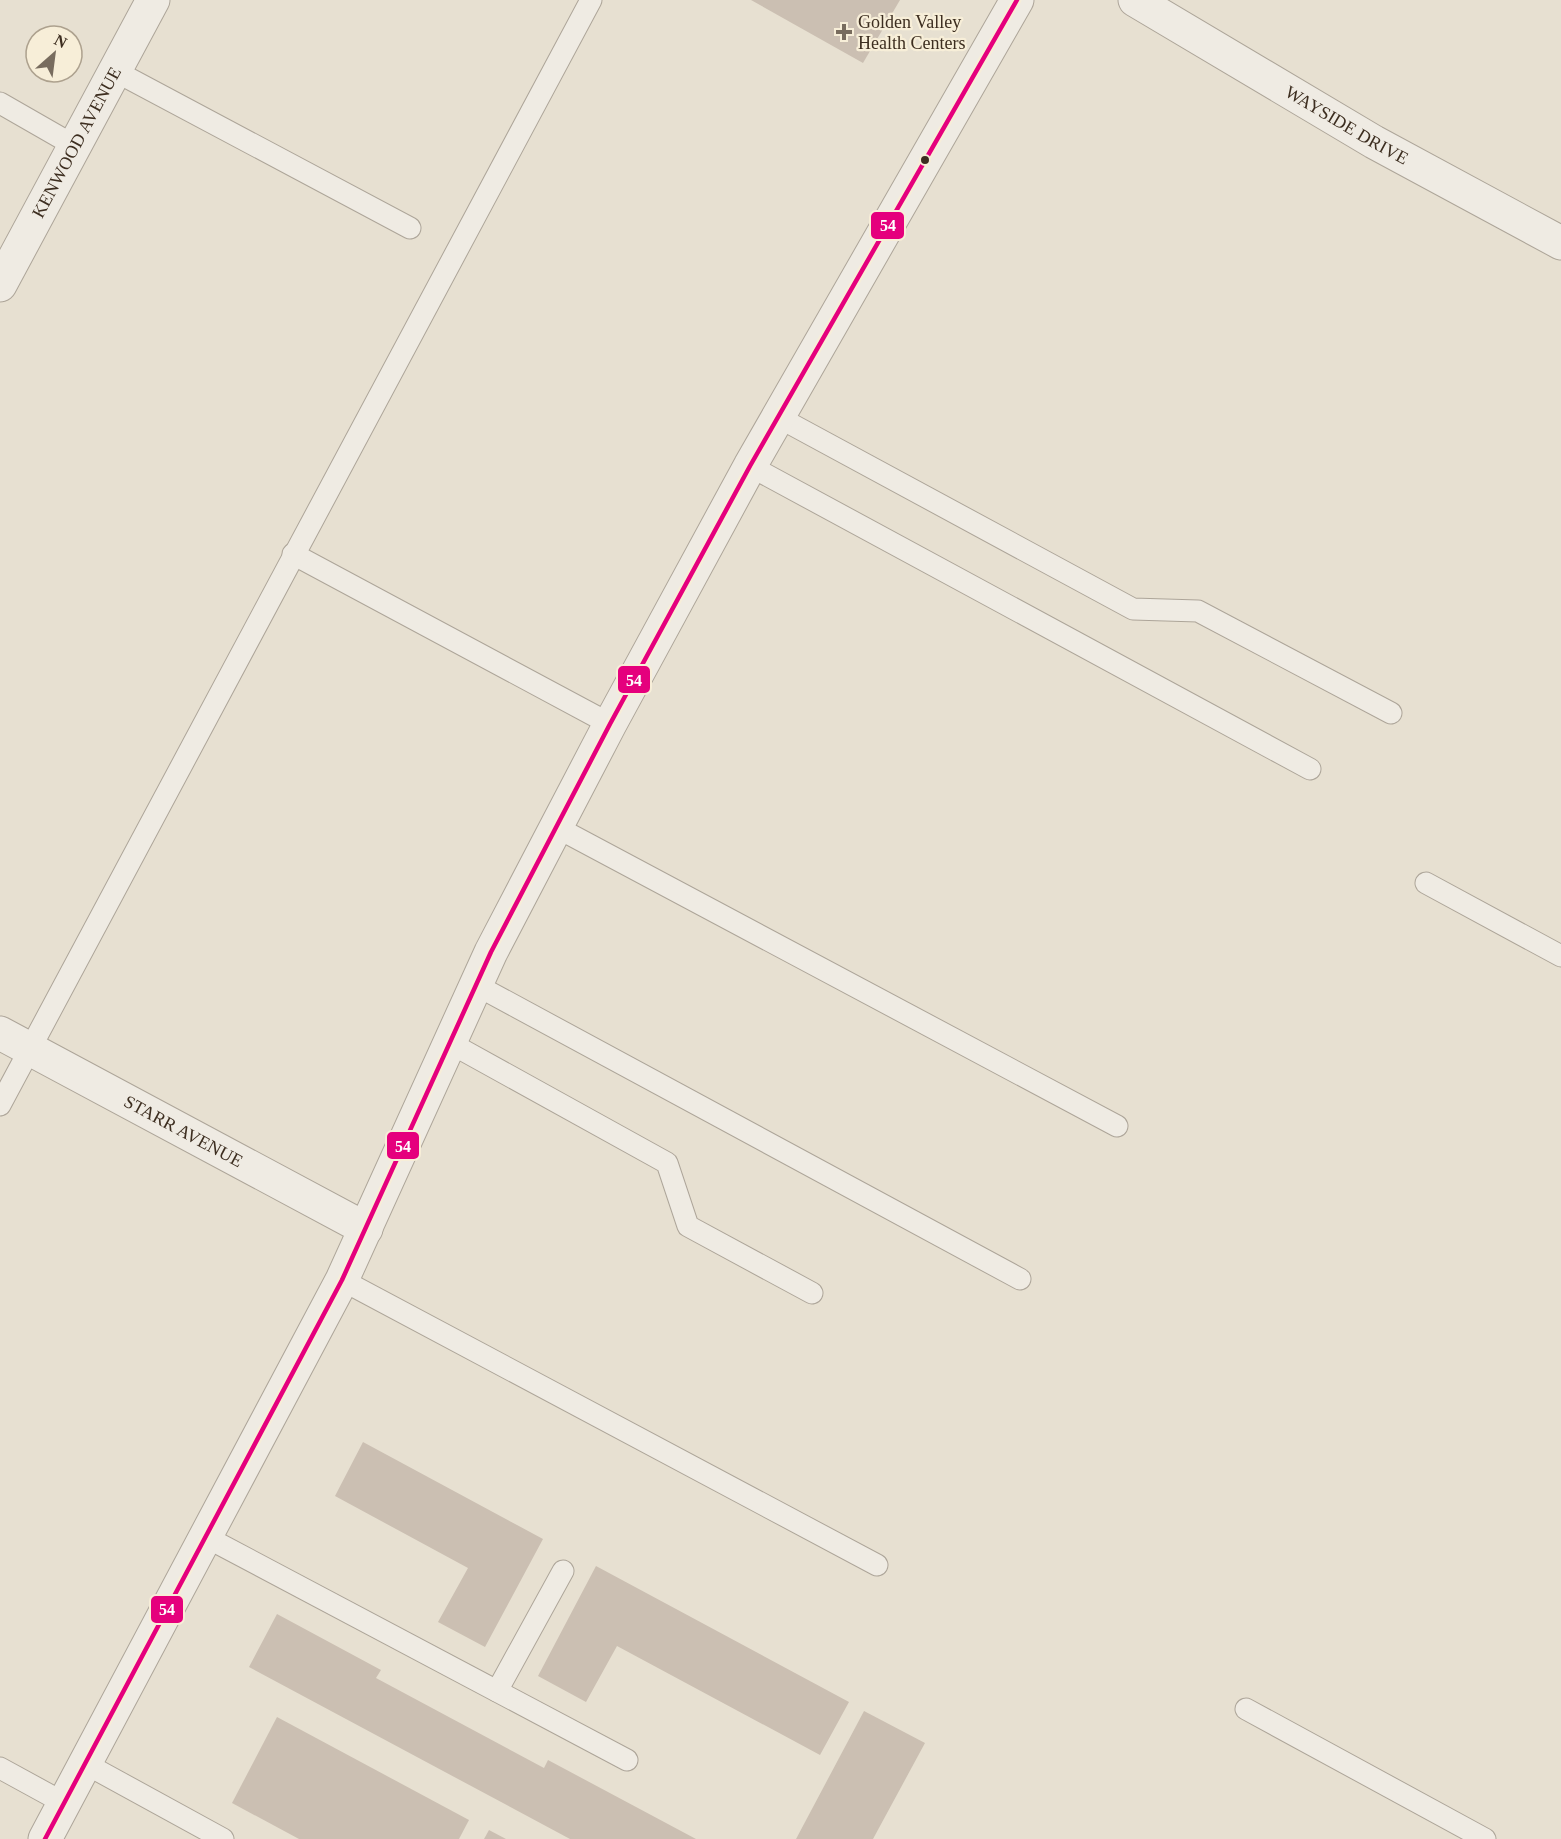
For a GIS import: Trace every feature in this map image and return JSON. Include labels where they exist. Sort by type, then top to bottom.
[{"type":"street","name":"KENWOOD AVENUE","points":[[0,285],[153,0]]},
{"type":"street","points":[[45,1839],[342,1280],[476,985],[610,724],[750,466],[1017,0]]},
{"type":"street","name":"WAYSIDE DRIVE","points":[[1135,0],[1374,142],[1561,243]]},
{"type":"street","name":"STARR AVENUE","points":[[0,1033],[366,1229]]},
{"type":"lane","points":[[0,1105],[591,0]]},
{"type":"lane","points":[[115,71],[410,228]]},
{"type":"lane","points":[[0,103],[75,146]]},
{"type":"lane","points":[[778,417],[1133,609],[1198,611],[1391,712]]},
{"type":"lane","points":[[750,466],[1310,769]]},
{"type":"lane","points":[[293,554],[610,724]]},
{"type":"lane","points":[[556,827],[1117,1126]]},
{"type":"lane","points":[[1426,883],[1561,956]]},
{"type":"lane","points":[[476,985],[1020,1279]]},
{"type":"lane","points":[[450,1043],[667,1163],[688,1226],[812,1293]]},
{"type":"lane","points":[[342,1280],[877,1565]]},
{"type":"lane","points":[[206,1537],[627,1760]]},
{"type":"lane","points":[[497,1691],[563,1570]]},
{"type":"lane","points":[[1246,1709],[1485,1839]]},
{"type":"lane","points":[[86,1764],[223,1839]]},
{"type":"lane","points":[[0,1768],[64,1803]]},
{"type":"building","name":"Golden Valley Health Centers","points":[[751,0],[900,0],[863,63]]},
{"type":"building","points":[[363,1442],[543,1539],[485,1647],[438,1622],[468,1568],[335,1496]]},
{"type":"building","points":[[596,1566],[849,1702],[820,1755],[617,1646],[586,1702],[538,1676]]},
{"type":"building","points":[[277,1614],[381,1670],[376,1678],[544,1768],[548,1760],[696,1839],[570,1839],[249,1667]]},
{"type":"building","points":[[864,1711],[925,1743],[873,1839],[796,1839]]},
{"type":"building","points":[[277,1717],[469,1820],[459,1839],[299,1839],[232,1803]]},
{"type":"building","points":[[489,1830],[506,1839],[484,1839]]},
{"type":"transit line","name":"54","points":[[45,1839],[342,1280],[491,952],[610,724],[750,466],[1017,0]]},
{"type":"place","name":"Golden Valley Health Centers","points":[[844,32]]}]
